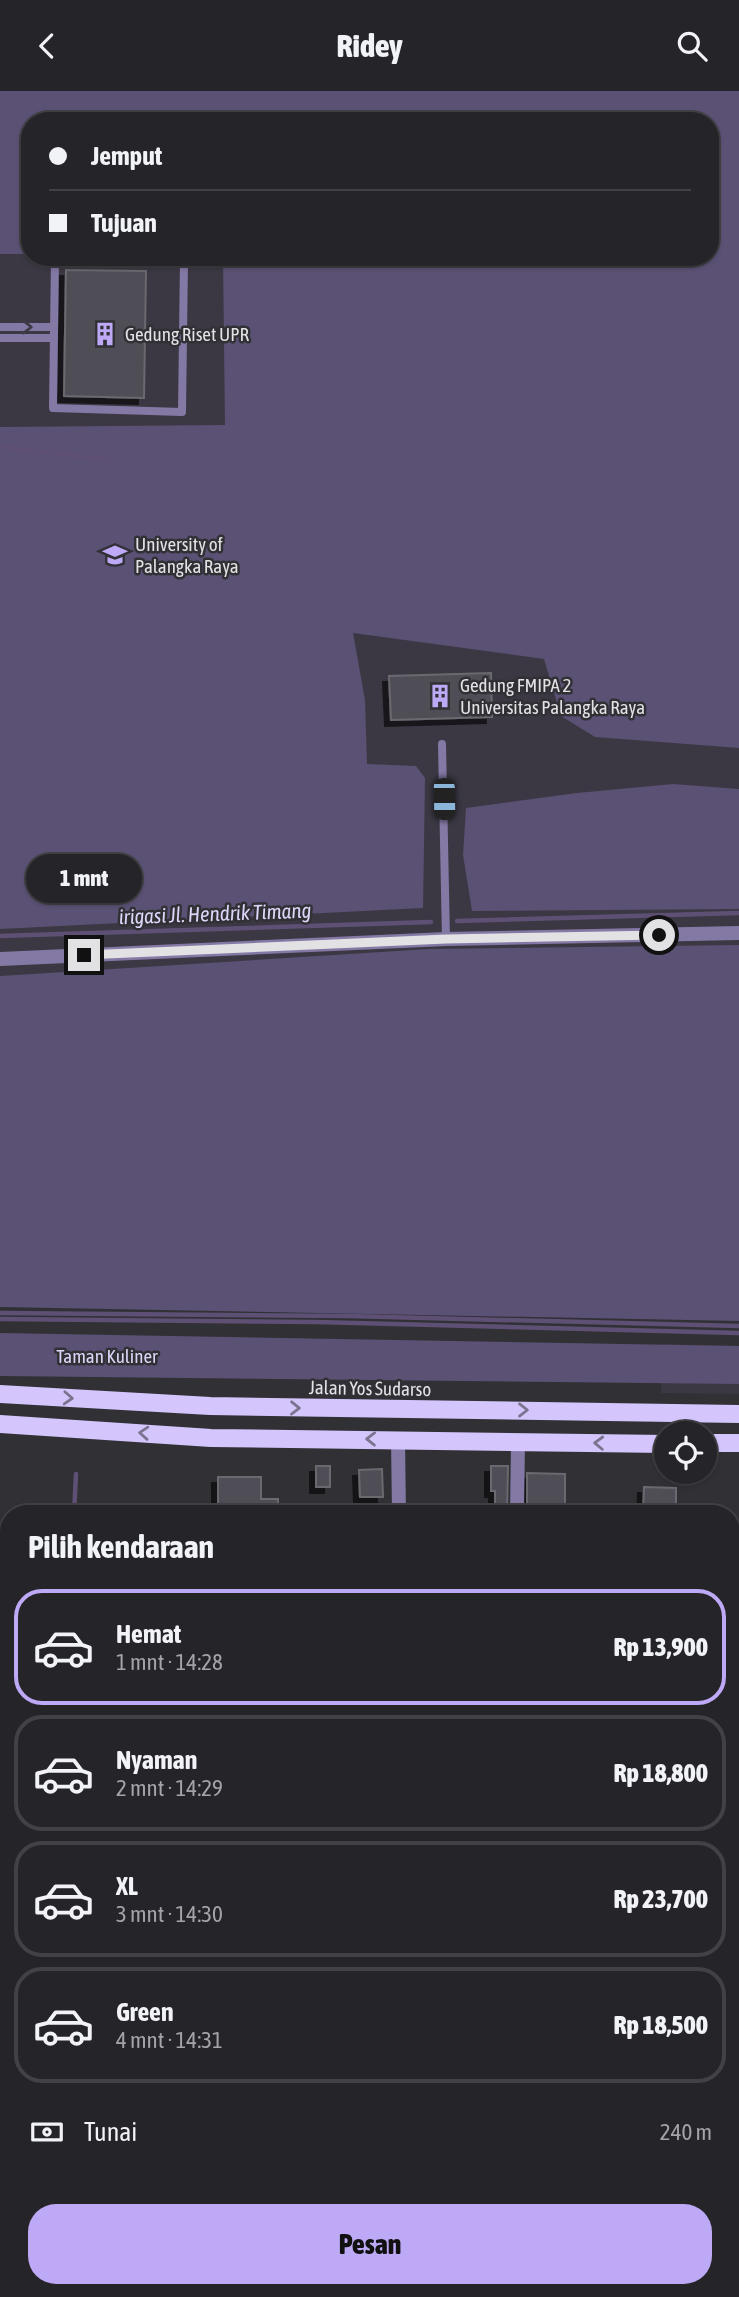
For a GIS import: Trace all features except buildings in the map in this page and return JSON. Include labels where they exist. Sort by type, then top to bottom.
[{"type":"main road","name":"Jalan Yos Sudarso","points":[[0,1394],[210,1406],[735,1414]]},
{"type":"main road","points":[[717,1443],[735,1443],[735,1414]]},
{"type":"main road","points":[[0,1424],[211,1438],[654,1444]]},
{"type":"street","points":[[0,959],[446,939],[739,933]]},
{"type":"street","points":[[398,1440],[399,1505]]},
{"type":"street","points":[[517,1505],[519,1441]]},
{"type":"lane","points":[[55,266],[53,408],[182,412],[184,266]]},
{"type":"lane","points":[[0,327],[54,327]]},
{"type":"lane","points":[[0,338],[53,338]]},
{"type":"lane","points":[[442,744],[446,939]]},
{"type":"shaded area","name":"University of Palangka Raya","points":[[0,91],[21,112],[21,266],[245,266],[739,620],[739,1006],[0,1020]]},
{"type":"shaded area","points":[[663,1344],[739,1346],[739,1394],[661,1393]]},
{"type":"green space","points":[[0,91],[739,91],[739,748],[595,737],[561,716],[544,659],[353,633],[365,700],[367,764],[416,766],[425,778],[423,908],[0,929],[0,427],[225,425],[223,266],[719,266],[719,112],[21,112],[21,254],[0,254]]},
{"type":"green space","points":[[673,784],[739,789],[739,909],[472,911],[463,855],[466,808],[577,793]]},
{"type":"green space","points":[[739,945],[739,1321],[0,1307],[0,976],[429,949]]},
{"type":"green space","name":"Taman Kuliner","points":[[0,1333],[739,1346],[739,1384],[0,1376]]},
{"type":"waterway","name":"irigasi Jl. Hendrik Timang","points":[[0,447],[114,460]]},
{"type":"waterway","name":"irigasi Jl. Hendrik Timang","points":[[457,921],[739,913]]},
{"type":"waterway","name":"irigasi Jl. Hendrik Timang","points":[[0,936],[431,922]]},
{"type":"waterway","points":[[0,1313],[348,1316],[739,1326]]},
{"type":"waterway","points":[[0,1319],[317,1322],[739,1333]]},
{"type":"waterway","points":[[74,1505],[76,1474]]},
{"type":"place","name":"Gedung Riset UPR","points":[[105,334]]},
{"type":"place","name":"University of Palangka Raya","points":[[115,555]]},
{"type":"place","name":"Gedung FMIPA 2 Universitas Palangka Raya","points":[[440,696]]},
{"type":"route","points":[[84,955],[446,939],[659,935]]}]
